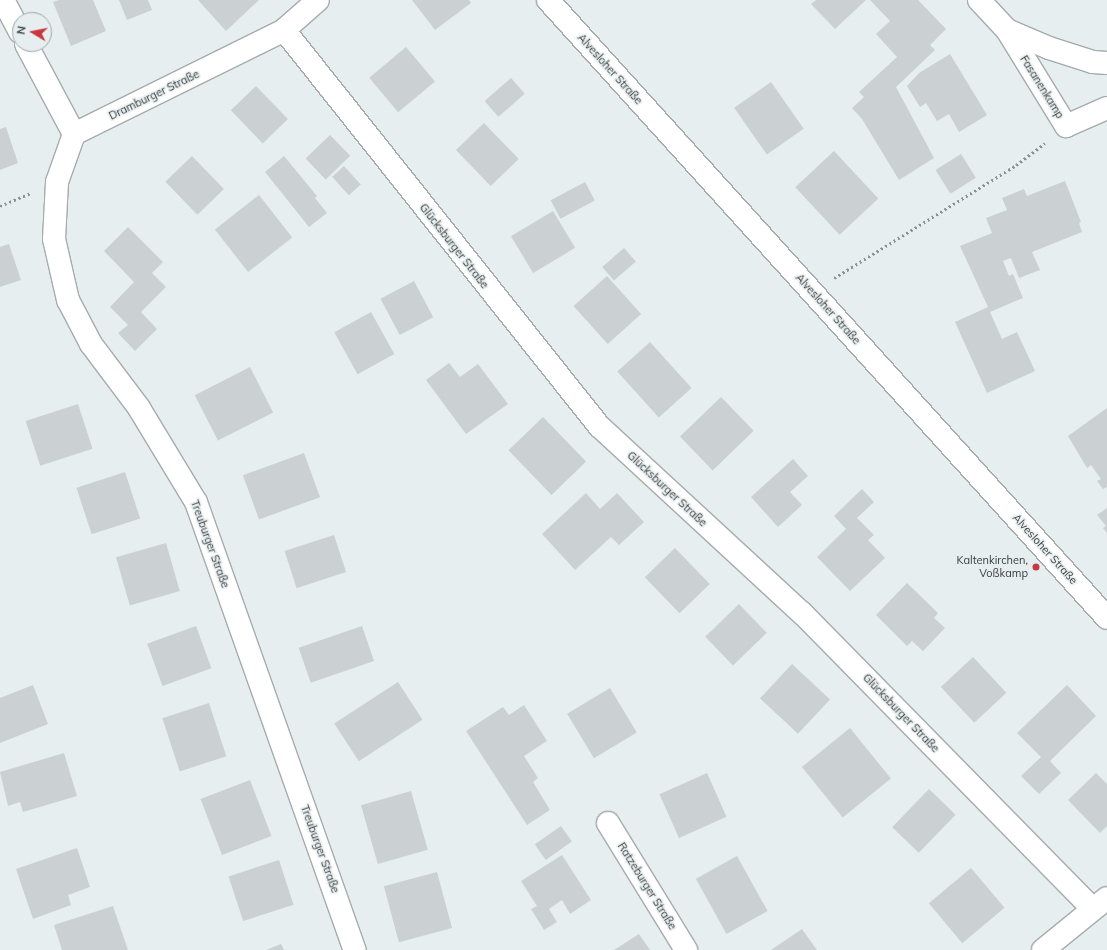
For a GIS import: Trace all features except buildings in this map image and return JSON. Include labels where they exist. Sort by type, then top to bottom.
[{"type":"street","points":[[3,0],[12,17]]},
{"type":"street","name":"Dramburger Straße","points":[[74,134],[284,30],[318,0]]},
{"type":"street","name":"Alvesloher Straße","points":[[548,0],[1107,618]]},
{"type":"street","name":"Fasanenkamp","points":[[979,0],[1007,30],[1066,126],[1107,108]]},
{"type":"street","name":"Glücksburger Straße","points":[[284,30],[599,426],[802,613],[1100,904]]},
{"type":"street","name":"Fasanenkamp","points":[[1007,30],[1049,48],[1093,62],[1107,63]]},
{"type":"street","points":[[30,52],[74,134]]},
{"type":"street","name":"Treuburger Straße","points":[[74,134],[56,182],[54,239],[68,300],[90,344],[140,408],[196,502],[355,950]]},
{"type":"street","name":"Ratzeburger Straße","points":[[608,823],[686,950]]},
{"type":"street","points":[[1043,950],[1100,904]]},
{"type":"path","points":[[812,292],[1016,165],[1066,126]]},
{"type":"place","name":"Kaltenkirchen, Voßkamp","points":[[1036,567]]}]
